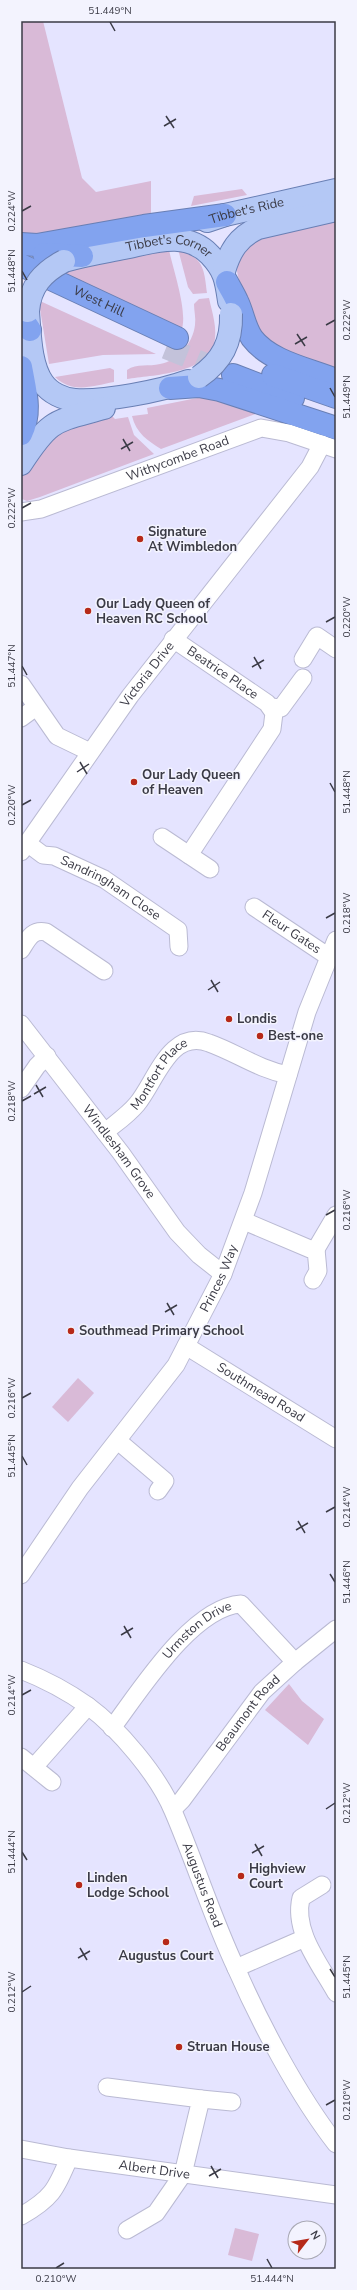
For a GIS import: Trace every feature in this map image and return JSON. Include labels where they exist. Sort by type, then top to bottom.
[{"type":"highway","points":[[21,244],[37,245],[144,226],[226,214]]},
{"type":"highway","points":[[21,252],[73,258]]},
{"type":"highway","name":"West Hill","points":[[21,265],[171,343],[21,282]]},
{"type":"highway","points":[[225,277],[238,302],[245,325],[252,338],[264,349],[290,363],[336,380]]},
{"type":"highway","points":[[236,369],[280,385],[336,413]]},
{"type":"highway","points":[[21,434],[25,425],[30,371]]},
{"type":"highway","points":[[280,385],[336,397]]},
{"type":"highway","points":[[170,388],[199,386],[220,390],[336,428]]},
{"type":"main road","name":"Tibbet's Ride","points":[[160,240],[175,232],[226,214],[336,190]]},
{"type":"main road","name":"Tibbet's Ride","points":[[225,277],[234,247],[248,233],[258,228],[336,210]]},
{"type":"main road","name":"Tibbet's Corner","points":[[30,371],[26,319],[34,286],[48,270],[73,258],[160,240],[178,239],[195,243],[206,251],[225,277]]},
{"type":"main road","points":[[30,371],[48,388],[60,396],[74,400],[170,388],[199,377],[214,366],[225,350],[231,331],[231,314],[225,277]]},
{"type":"main road","points":[[21,446],[33,421],[30,371]]},
{"type":"main road","points":[[21,464],[38,438],[55,422],[64,418],[107,407],[148,391]]},
{"type":"street","name":"Withycombe Road","points":[[21,512],[34,511],[49,506],[162,466],[252,430],[261,428],[277,430],[329,447]]},
{"type":"street","name":"Victoria Drive","points":[[24,847],[130,696],[310,467],[329,447]]},
{"type":"street","points":[[303,659],[317,636],[336,649]]},
{"type":"street","name":"Beatrice Place","points":[[174,639],[271,707],[274,713],[272,729],[189,855]]},
{"type":"street","name":"Beatrice Place","points":[[271,707],[281,708],[303,678]]},
{"type":"street","points":[[21,684],[57,736],[90,752]]},
{"type":"street","points":[[21,718],[36,707]]},
{"type":"street","points":[[162,837],[210,869]]},
{"type":"street","name":"Sandringham Close","points":[[24,847],[43,855],[54,856],[104,879],[178,930],[179,947]]},
{"type":"street","name":"Fleur Gates","points":[[254,906],[329,957]]},
{"type":"street","points":[[21,950],[31,934],[39,930],[46,932],[104,971]]},
{"type":"street","name":"Princes Way","points":[[21,1576],[80,1488],[118,1442],[176,1365],[223,1274],[244,1220],[307,1012],[336,940]]},
{"type":"street","name":"Windlesham Grove","points":[[21,1024],[105,1132],[178,1232],[199,1255],[223,1274]]},
{"type":"street","name":"Montfort Place","points":[[105,1132],[137,1104],[172,1051],[182,1043],[194,1040],[208,1042],[248,1063],[288,1075]]},
{"type":"street","points":[[21,1089],[37,1066],[47,1056]]},
{"type":"street","points":[[313,1280],[318,1271],[316,1249],[336,1215]]},
{"type":"street","points":[[244,1220],[310,1249],[316,1249]]},
{"type":"street","name":"Southmead Road","points":[[186,1346],[336,1439]]},
{"type":"street","points":[[118,1442],[165,1481],[158,1491]]},
{"type":"street","name":"Urmston Drive","points":[[112,1728],[179,1641],[203,1619],[231,1604],[241,1604],[295,1662]]},
{"type":"street","name":"Beaumont Road","points":[[173,1810],[182,1800],[256,1698],[295,1662],[336,1629]]},
{"type":"street","name":"Augustus Road","points":[[21,1670],[60,1688],[88,1706],[112,1728],[145,1766],[173,1810],[201,1885],[236,1968],[298,2087],[334,2138]]},
{"type":"street","points":[[34,1768],[88,1706]]},
{"type":"street","points":[[21,1756],[52,1782]]},
{"type":"street","points":[[322,1885],[301,1898],[297,1912],[305,1938],[336,1993]]},
{"type":"street","points":[[236,1968],[305,1938]]},
{"type":"street","points":[[107,2087],[232,2102]]},
{"type":"street","points":[[128,2230],[156,2213],[183,2174],[201,2099]]},
{"type":"street","name":"Albert Drive","points":[[21,2149],[69,2158],[336,2195]]},
{"type":"street","points":[[21,2216],[42,2204],[58,2185],[69,2158]]},
{"type":"shaded area","points":[[21,21],[43,21],[82,178],[96,192],[151,181],[151,216],[32,237],[21,235]]},
{"type":"shaded area","points":[[242,189],[247,195],[191,206],[194,196]]},
{"type":"shaded area","points":[[336,219],[336,373],[274,350],[245,312],[237,271],[238,258],[255,239]]},
{"type":"shaded area","points":[[178,249],[193,256],[201,265],[205,277],[207,293],[193,294],[188,287]]},
{"type":"shaded area","points":[[169,250],[182,303],[183,324],[181,331],[57,274],[77,266]]},
{"type":"shaded area","points":[[209,298],[214,321],[215,338],[209,354],[201,362],[177,371],[127,379],[127,370],[139,366],[156,365],[167,362],[184,350],[194,332],[194,304],[199,299]]},
{"type":"shaded area","points":[[40,301],[156,354],[103,355],[49,364]]},
{"type":"shaded area","points":[[110,368],[114,370],[114,382],[90,387],[69,386],[55,377]]},
{"type":"shaded area","points":[[207,396],[266,410],[161,449],[147,440],[136,427],[132,416],[148,414],[147,408]]},
{"type":"shaded area","points":[[111,415],[115,419],[128,417],[134,435],[154,454],[40,497],[27,501],[22,499],[21,473],[47,435]]},
{"type":"shaded area","points":[[78,1378],[94,1393],[68,1422],[52,1407]]},
{"type":"shaded area","points":[[289,1684],[302,1701],[324,1719],[308,1745],[265,1710]]},
{"type":"shaded area","points":[[235,2228],[259,2234],[252,2261],[228,2255]]},
{"type":"tunnel","points":[[166,348],[228,373]]},
{"type":"place","name":"Signature At Wimbledon","points":[[140,539]]},
{"type":"place","name":"Our Lady Queen of Heaven RC School","points":[[88,611]]},
{"type":"place","name":"Our Lady Queen of Heaven","points":[[134,782]]},
{"type":"place","name":"Londis","points":[[229,1019]]},
{"type":"place","name":"Best-one","points":[[260,1036]]},
{"type":"place","name":"Southmead Primary School","points":[[71,1331]]},
{"type":"place","name":"Highview Court","points":[[241,1876]]},
{"type":"place","name":"Linden Lodge School","points":[[79,1885]]},
{"type":"place","name":"Augustus Court","points":[[166,1942]]},
{"type":"place","name":"Struan House","points":[[179,2047]]}]
